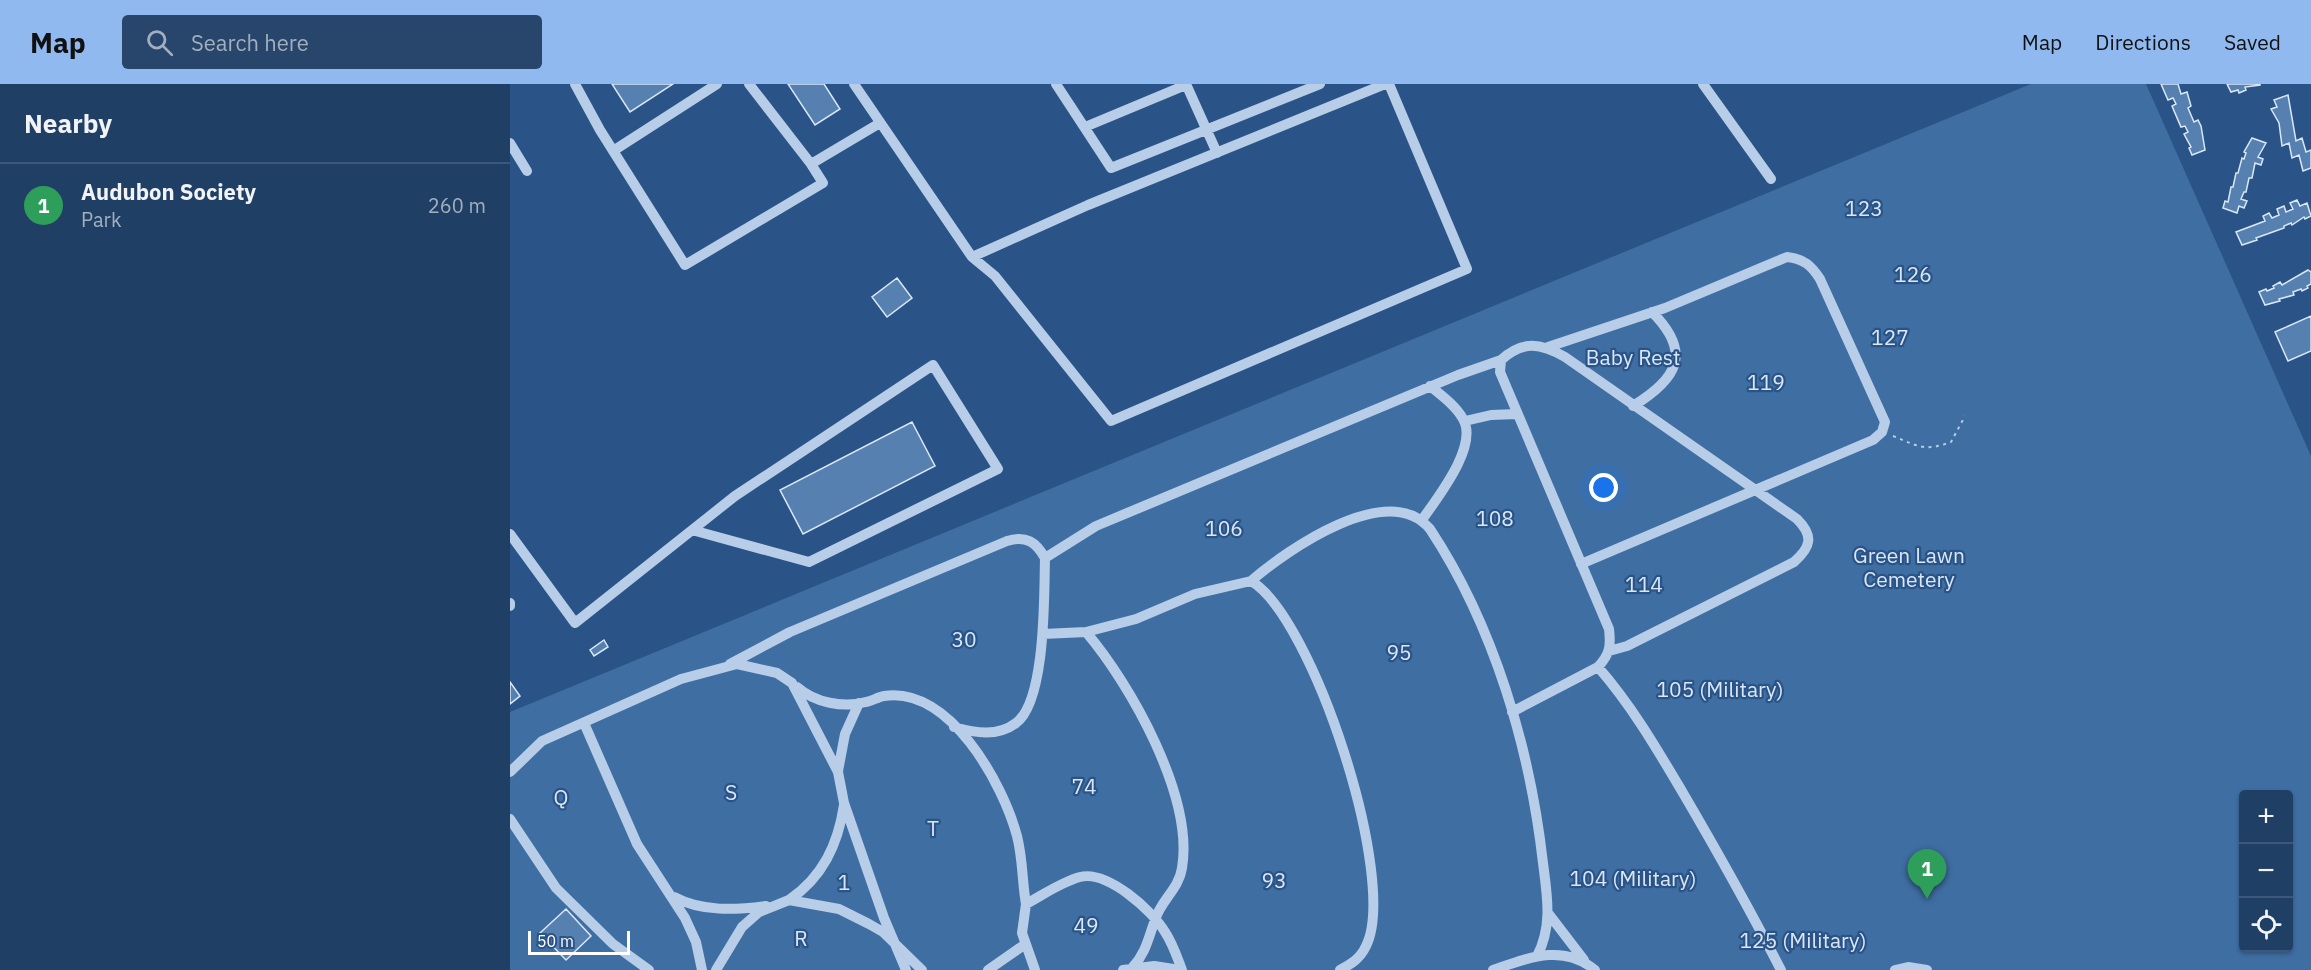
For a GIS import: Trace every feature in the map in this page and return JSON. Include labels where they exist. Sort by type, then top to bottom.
[{"type":"lane","points":[[575,84],[613,151],[685,265],[823,183],[749,84]]},
{"type":"lane","points":[[613,151],[717,84]]},
{"type":"lane","points":[[1056,84],[1112,168],[1320,84]]},
{"type":"lane","points":[[858,85],[880,123],[972,257],[995,276],[1111,421],[1467,269],[1387,84],[1088,205],[972,257]]},
{"type":"lane","points":[[1703,84],[1771,179]]},
{"type":"lane","points":[[1085,127],[1186,85],[1217,153]]},
{"type":"lane","points":[[811,164],[880,123]]},
{"type":"lane","points":[[510,144],[527,171]]},
{"type":"lane","points":[[1045,558],[1096,526],[1430,386],[1489,362],[1501,360],[1510,351],[1531,345],[1548,347],[1652,312],[1787,257],[1806,262],[1820,279],[1882,413],[1885,422],[1882,432],[1873,440],[1581,564]]},
{"type":"lane","points":[[1633,406],[1668,379],[1677,364],[1677,351],[1671,337],[1652,312]]},
{"type":"lane","points":[[1548,347],[1806,528],[1808,540],[1806,552],[1794,562],[1627,646],[1609,651]]},
{"type":"lane","points":[[1501,360],[1500,372],[1609,629],[1609,651],[1598,667],[1512,712]]},
{"type":"lane","points":[[510,534],[575,623],[692,530],[735,496],[933,365],[998,469],[809,562],[692,530]]},
{"type":"lane","points":[[1422,520],[1462,456],[1466,443],[1465,421],[1430,386]]},
{"type":"lane","points":[[1465,421],[1491,415],[1517,414]]},
{"type":"lane","points":[[1043,634],[1086,632],[1136,619],[1195,594],[1251,581],[1282,556],[1352,518],[1371,513],[1392,512],[1422,520],[1439,542],[1470,601],[1489,646],[1512,712],[1540,831],[1548,913],[1546,936],[1537,956]]},
{"type":"lane","points":[[727,666],[790,632],[1007,541],[1020,537],[1030,540],[1045,558],[1043,634],[1028,710],[1018,722],[1007,729],[990,733],[973,732],[954,727]]},
{"type":"lane","points":[[1251,581],[1267,591],[1290,625],[1326,702],[1354,786],[1370,862],[1372,898],[1370,934],[1359,966],[1340,970]]},
{"type":"lane","points":[[1086,632],[1111,664],[1130,695],[1156,747],[1178,807],[1184,853],[1177,886],[1155,918],[1147,948],[1127,969]]},
{"type":"lane","points":[[510,772],[542,741],[681,679],[737,664],[759,667],[777,673],[804,694],[819,700],[860,703],[884,696],[920,702],[933,708],[954,727],[993,775],[1007,805],[1021,854],[1026,904],[1023,918],[1024,945],[1035,970]]},
{"type":"lane","points":[[1598,667],[1640,721],[1746,902],[1781,970]]},
{"type":"lane","points":[[792,683],[838,772],[844,803],[906,970]]},
{"type":"lane","points":[[838,772],[845,734],[860,703]]},
{"type":"lane","points":[[584,723],[637,844],[657,877],[674,897],[696,942],[702,970]]},
{"type":"lane","points":[[674,897],[686,903],[724,909],[772,905],[789,900],[804,890],[827,861],[840,828],[844,803]]},
{"type":"lane","points":[[510,819],[556,888],[612,944],[649,970]]},
{"type":"lane","points":[[1026,904],[1082,877],[1097,877],[1122,891],[1155,918],[1166,933],[1181,970]]},
{"type":"lane","points":[[789,900],[839,909],[883,932],[922,970]]},
{"type":"lane","points":[[716,970],[742,927],[772,905]]},
{"type":"lane","points":[[1548,913],[1591,966]]},
{"type":"lane","points":[[988,970],[1024,945]]},
{"type":"lane","points":[[1492,970],[1537,956],[1567,955],[1591,966]]},
{"type":"lane","points":[[1127,969],[1154,966],[1181,970]]},
{"type":"lane","points":[[1895,970],[1908,967],[1927,970]]},
{"type":"path","points":[[1882,432],[1914,447],[1934,448],[1951,442],[1965,416]]},
{"type":"green space","name":"Green Lawn Cemetery","points":[[2031,84],[2146,84],[2311,456],[2311,970],[510,970],[510,712]]},
{"type":"building","points":[[612,84],[673,84],[630,112]]},
{"type":"building","points":[[788,84],[824,84],[840,109],[815,125]]},
{"type":"building","points":[[2161,84],[2178,84],[2181,94],[2187,92],[2191,106],[2188,108],[2194,122],[2198,120],[2201,126],[2205,150],[2192,155],[2189,148],[2191,147],[2184,134],[2188,132],[2185,126],[2181,127],[2172,106],[2176,104],[2173,98],[2168,100]]},
{"type":"building","points":[[2227,84],[2260,85],[2245,87],[2246,90],[2239,93],[2238,90],[2231,92]]},
{"type":"building","points":[[2288,95],[2296,141],[2302,138],[2306,152],[2311,150],[2311,168],[2303,171],[2299,155],[2292,158],[2289,143],[2282,146],[2279,123],[2271,109],[2277,107],[2274,100]]},
{"type":"building","points":[[2252,138],[2266,143],[2258,157],[2263,159],[2261,165],[2255,163],[2252,178],[2249,178],[2246,192],[2241,199],[2247,201],[2244,208],[2239,206],[2237,213],[2223,208],[2225,201],[2228,202],[2236,173],[2238,173],[2242,158],[2244,159],[2246,153],[2244,152]]},
{"type":"building","points":[[2297,200],[2300,206],[2307,203],[2311,216],[2242,245],[2236,232],[2265,221],[2263,216],[2269,213],[2272,218],[2279,215],[2277,209],[2284,206],[2286,212],[2293,209],[2290,203]]},
{"type":"building","points":[[2308,270],[2311,272],[2311,284],[2307,286],[2308,288],[2265,305],[2259,292],[2274,288],[2273,286],[2280,282],[2282,285]]},
{"type":"building","points":[[897,278],[912,298],[887,317],[872,297]]},
{"type":"building","points":[[2311,316],[2311,351],[2288,361],[2275,332]]},
{"type":"building","points":[[912,422],[935,466],[803,534],[780,490]]},
{"type":"building","points":[[604,640],[608,647],[594,656],[590,650]]},
{"type":"building","points":[[510,682],[520,696],[510,704]]},
{"type":"building","points":[[566,909],[591,936],[566,960],[540,933]]},
{"type":"place","name":"Audubon Society","points":[[1927,899]]},
{"type":"park label","name":"123","points":[[1864,209]]},
{"type":"park label","name":"126","points":[[1913,275]]},
{"type":"park label","name":"127","points":[[1890,338]]},
{"type":"park label","name":"Baby Rest","points":[[1633,358]]},
{"type":"park label","name":"119","points":[[1766,383]]},
{"type":"park label","name":"108","points":[[1495,519]]},
{"type":"park label","name":"106","points":[[1224,529]]},
{"type":"park label","name":"114","points":[[1644,585]]},
{"type":"park label","name":"30","points":[[964,640]]},
{"type":"park label","name":"95","points":[[1399,653]]},
{"type":"park label","name":"105 (Military)","points":[[1720,690]]},
{"type":"park label","name":"74","points":[[1084,787]]},
{"type":"park label","name":"S","points":[[731,793]]},
{"type":"park label","name":"Q","points":[[561,798]]},
{"type":"park label","name":"T","points":[[933,829]]},
{"type":"park label","name":"104 (Military)","points":[[1633,879]]},
{"type":"park label","name":"93","points":[[1274,881]]},
{"type":"park label","name":"1","points":[[844,883]]},
{"type":"park label","name":"49","points":[[1086,926]]},
{"type":"park label","name":"R","points":[[801,939]]},
{"type":"park label","name":"125 (Military)","points":[[1803,941]]}]
